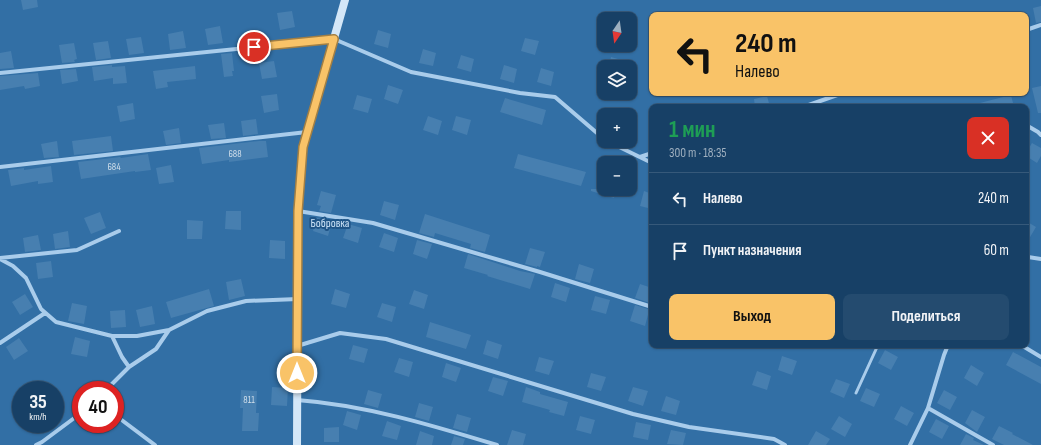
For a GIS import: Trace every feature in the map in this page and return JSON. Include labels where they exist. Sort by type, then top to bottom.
[{"type":"street","points":[[296,445],[298,211],[303,147],[345,0]]},
{"type":"street","points":[[1029,29],[1041,25]]},
{"type":"street","points":[[0,73],[334,39],[411,72],[520,93],[555,96],[597,133]]},
{"type":"street","points":[[811,104],[834,96]]},
{"type":"street","points":[[1029,127],[1038,132],[1041,136]]},
{"type":"street","points":[[0,166],[307,132]]},
{"type":"street","points":[[621,148],[649,162]]},
{"type":"street","points":[[640,157],[649,154]]},
{"type":"street","points":[[298,211],[373,223],[510,262],[649,306]]},
{"type":"street","points":[[0,259],[77,250],[119,231]]},
{"type":"street","points":[[1029,257],[1041,259]]},
{"type":"street","points":[[0,259],[13,266],[26,278],[41,309],[56,322],[112,336],[137,336],[169,330],[207,311],[246,301],[298,299]]},
{"type":"street","points":[[0,343],[45,313]]},
{"type":"street","points":[[115,381],[129,367],[156,349],[169,330]]},
{"type":"street","points":[[297,346],[340,333],[386,339],[633,414],[689,427],[774,439],[786,445]]},
{"type":"street","points":[[112,336],[122,357],[129,367]]},
{"type":"street","points":[[910,445],[928,408],[947,348]]},
{"type":"street","points":[[1026,348],[1041,357]]},
{"type":"street","points":[[297,400],[319,402],[391,415],[497,445]]},
{"type":"street","points":[[928,408],[993,445]]},
{"type":"street","points":[[36,445],[72,420]]},
{"type":"street","points":[[124,423],[155,445]]},
{"type":"lane","points":[[856,393],[877,348]]},
{"type":"green space","name":"Бобровка","points":[[0,0],[1041,0],[1041,445],[0,445]]},
{"type":"building","points":[[21,0],[37,0],[38,7],[23,10]]},
{"type":"building","points":[[1041,6],[1041,22],[1036,23],[1033,8]]},
{"type":"building","points":[[292,11],[295,27],[280,30],[277,13]]},
{"type":"building","points":[[220,26],[223,43],[208,45],[205,29]]},
{"type":"building","points":[[378,30],[391,34],[388,48],[374,44]]},
{"type":"building","points":[[183,31],[186,48],[170,50],[168,34]]},
{"type":"building","points":[[141,37],[144,53],[129,55],[126,39]]},
{"type":"building","points":[[525,38],[539,41],[535,55],[521,51]]},
{"type":"building","points":[[108,41],[111,58],[96,60],[93,43]]},
{"type":"building","points":[[74,43],[77,59],[74,60],[75,62],[62,63],[59,45]]},
{"type":"building","points":[[423,49],[436,53],[433,66],[419,63]]},
{"type":"building","points":[[11,51],[14,68],[0,69],[0,53]]},
{"type":"building","points":[[232,53],[234,71],[232,71],[233,76],[224,77],[221,54]]},
{"type":"building","points":[[461,55],[474,59],[471,72],[457,68]]},
{"type":"building","points":[[611,57],[622,60],[610,60]]},
{"type":"building","points":[[274,61],[277,77],[262,79],[259,63]]},
{"type":"building","points":[[112,65],[112,67],[125,66],[127,83],[113,84],[113,78],[94,81],[92,67]]},
{"type":"building","points":[[504,65],[517,69],[514,83],[500,79]]},
{"type":"building","points":[[195,66],[196,79],[167,82],[168,87],[156,89],[153,71]]},
{"type":"building","points":[[541,68],[554,72],[551,86],[537,82]]},
{"type":"building","points":[[76,69],[78,81],[62,84],[60,70]]},
{"type":"building","points":[[38,73],[40,86],[25,89],[24,86],[0,90],[0,76]]},
{"type":"building","points":[[388,85],[403,90],[398,104],[384,99]]},
{"type":"building","points":[[1041,86],[1041,113],[1038,113],[1032,88]]},
{"type":"building","points":[[277,94],[279,110],[264,113],[261,96]]},
{"type":"building","points":[[357,95],[372,99],[368,113],[353,109]]},
{"type":"building","points":[[767,96],[769,104],[755,104],[754,99]]},
{"type":"building","points":[[1011,96],[1013,104],[976,104]]},
{"type":"building","points":[[505,98],[546,110],[542,125],[500,112]]},
{"type":"building","points":[[133,103],[135,119],[120,122],[117,106]]},
{"type":"building","points":[[428,116],[442,121],[438,135],[423,130]]},
{"type":"building","points":[[456,116],[471,120],[467,135],[452,130]]},
{"type":"building","points":[[256,119],[258,134],[243,136],[241,121]]},
{"type":"building","points":[[224,123],[226,138],[211,139],[208,125]]},
{"type":"building","points":[[179,128],[181,143],[166,145],[163,131]]},
{"type":"building","points":[[111,136],[113,151],[74,155],[72,141]]},
{"type":"building","points":[[57,141],[59,157],[44,158],[41,144]]},
{"type":"building","points":[[266,141],[268,157],[202,164],[199,148]]},
{"type":"building","points":[[1032,143],[1041,148],[1041,156],[1037,163],[1029,158],[1029,148]]},
{"type":"building","points":[[148,154],[151,170],[81,179],[78,162]]},
{"type":"building","points":[[518,154],[586,172],[581,186],[514,168]]},
{"type":"building","points":[[171,165],[174,182],[159,184],[156,168]]},
{"type":"building","points":[[51,166],[53,182],[38,184],[38,181],[11,186],[8,170],[24,168],[24,170]]},
{"type":"building","points":[[591,189],[597,189],[597,193],[591,191]]},
{"type":"building","points":[[321,191],[336,195],[331,213],[319,211],[321,206],[317,205]]},
{"type":"building","points":[[644,191],[649,193],[649,208],[640,206]]},
{"type":"building","points":[[384,201],[399,205],[395,220],[380,215]]},
{"type":"building","points":[[226,211],[241,211],[241,230],[225,229]]},
{"type":"building","points":[[100,212],[106,228],[91,234],[84,218]]},
{"type":"building","points":[[425,214],[490,235],[485,252],[470,248],[471,244],[435,233],[434,237],[419,233]]},
{"type":"building","points":[[317,218],[332,221],[328,236],[313,231]]},
{"type":"building","points":[[187,220],[203,221],[202,239],[187,239]]},
{"type":"building","points":[[1029,223],[1036,227],[1029,239]]},
{"type":"building","points":[[348,224],[362,228],[358,243],[343,238]]},
{"type":"building","points":[[68,231],[70,247],[55,249],[53,234]]},
{"type":"building","points":[[384,233],[398,238],[394,252],[379,247]]},
{"type":"building","points":[[38,235],[41,250],[25,252],[23,238]]},
{"type":"building","points":[[270,240],[285,241],[285,259],[269,258]]},
{"type":"building","points":[[417,240],[432,244],[427,259],[413,254]]},
{"type":"building","points":[[530,248],[545,252],[540,267],[525,264]]},
{"type":"building","points":[[468,254],[520,271],[535,274],[530,289],[464,268]]},
{"type":"building","points":[[51,261],[53,277],[38,279],[36,263]]},
{"type":"building","points":[[579,264],[594,269],[590,283],[575,279]]},
{"type":"building","points":[[241,279],[245,296],[229,300],[226,282]]},
{"type":"building","points":[[555,283],[570,288],[566,302],[551,297]]},
{"type":"building","points":[[640,284],[649,287],[649,303],[635,298]]},
{"type":"building","points":[[209,289],[214,306],[171,318],[166,302]]},
{"type":"building","points":[[335,289],[350,294],[346,308],[331,304]]},
{"type":"building","points":[[414,290],[428,295],[424,309],[409,304]]},
{"type":"building","points":[[25,294],[33,307],[20,315],[12,302]]},
{"type":"building","points":[[595,296],[610,300],[606,314],[591,310]]},
{"type":"building","points":[[72,303],[87,306],[84,324],[68,321]]},
{"type":"building","points":[[382,303],[396,307],[392,322],[377,317]]},
{"type":"building","points":[[635,305],[648,309],[649,311],[645,326],[630,321]]},
{"type":"building","points":[[152,306],[155,324],[140,327],[136,310]]},
{"type":"building","points":[[125,310],[126,327],[111,328],[110,311]]},
{"type":"building","points":[[430,322],[471,335],[466,349],[426,337]]},
{"type":"building","points":[[75,337],[90,341],[87,357],[71,354]]},
{"type":"building","points":[[19,338],[28,351],[14,360],[6,347]]},
{"type":"building","points":[[487,340],[502,345],[498,359],[483,354]]},
{"type":"building","points":[[353,345],[368,349],[364,363],[349,359]]},
{"type":"building","points":[[885,350],[898,357],[891,370],[878,363]]},
{"type":"building","points":[[1013,352],[1041,367],[1041,384],[1006,365]]},
{"type":"building","points":[[782,356],[797,361],[792,375],[778,370]]},
{"type":"building","points":[[539,357],[554,361],[549,375],[535,371]]},
{"type":"building","points":[[399,358],[413,362],[409,377],[394,372]]},
{"type":"building","points":[[446,363],[461,368],[456,382],[442,377]]},
{"type":"building","points":[[971,365],[984,373],[977,386],[964,378]]},
{"type":"building","points":[[757,371],[771,376],[767,390],[752,385]]},
{"type":"building","points":[[591,373],[606,377],[601,391],[587,387]]},
{"type":"building","points":[[493,377],[508,381],[503,396],[488,391]]},
{"type":"building","points":[[836,379],[850,384],[844,398],[830,392]]},
{"type":"building","points":[[272,387],[288,388],[287,406],[271,405]]},
{"type":"building","points":[[526,387],[540,392],[540,394],[568,402],[564,416],[549,412],[550,410],[522,402]]},
{"type":"building","points":[[633,387],[648,391],[643,406],[628,401]]},
{"type":"building","points":[[866,388],[880,394],[874,407],[860,401]]},
{"type":"building","points":[[241,390],[257,391],[256,413],[259,413],[258,431],[242,431],[243,408],[240,408]]},
{"type":"building","points":[[368,390],[382,394],[378,408],[364,404]]},
{"type":"building","points":[[944,390],[957,397],[950,410],[937,403]]},
{"type":"building","points":[[666,396],[680,401],[676,415],[661,411]]},
{"type":"building","points":[[419,403],[433,407],[429,421],[415,417]]},
{"type":"building","points":[[901,406],[914,413],[907,426],[894,419]]},
{"type":"building","points":[[972,410],[985,417],[977,432],[965,423]]},
{"type":"building","points":[[347,411],[361,415],[357,430],[343,425]]},
{"type":"building","points":[[457,414],[471,418],[467,432],[453,428]]},
{"type":"building","points":[[580,416],[595,420],[591,434],[576,430]]},
{"type":"building","points":[[839,416],[852,424],[845,437],[831,429]]},
{"type":"building","points":[[936,419],[949,426],[942,439],[929,432]]},
{"type":"building","points":[[387,421],[401,426],[397,440],[382,436]]},
{"type":"building","points":[[636,422],[651,425],[648,440],[633,437]]},
{"type":"building","points":[[999,426],[1033,445],[1004,445],[992,439]]},
{"type":"building","points":[[339,427],[339,442],[324,442],[324,428]]},
{"type":"building","points":[[512,430],[526,434],[523,445],[507,445]]},
{"type":"building","points":[[671,430],[686,433],[683,445],[667,444]]},
{"type":"building","points":[[420,431],[434,436],[432,445],[416,445]]},
{"type":"building","points":[[816,431],[830,439],[826,445],[808,445]]},
{"type":"building","points":[[966,434],[974,438],[973,440],[984,445],[960,445]]},
{"type":"building","points":[[454,436],[465,439],[463,445],[451,445]]},
{"type":"route","points":[[254,47],[334,39],[312,111],[303,147],[298,211],[297,373]]}]
